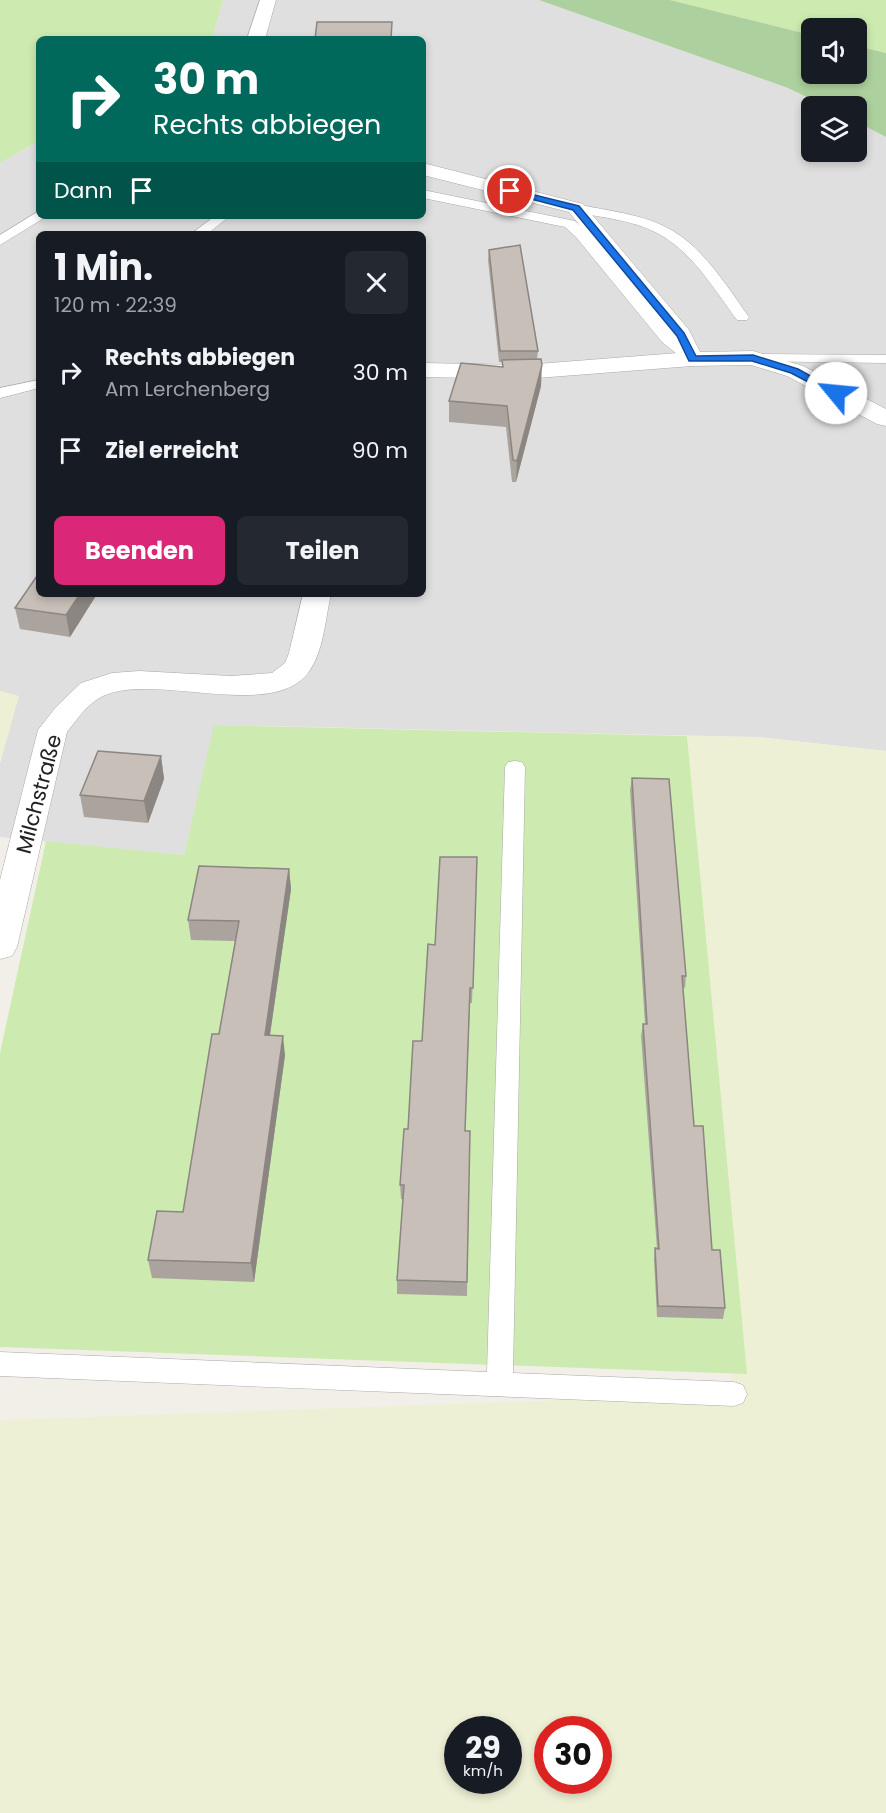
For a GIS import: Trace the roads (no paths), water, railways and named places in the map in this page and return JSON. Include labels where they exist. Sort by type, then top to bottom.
[{"type":"street","points":[[257,36],[268,0]]},
{"type":"street","points":[[426,170],[576,208],[681,335],[692,359]]},
{"type":"street","points":[[426,370],[543,373],[692,359],[753,358],[795,371],[886,419]]},
{"type":"street","name":"Milchstraße","points":[[0,947],[54,730],[72,704],[93,689],[114,682],[267,685],[288,678],[298,667],[304,650],[316,597]]},
{"type":"lane","points":[[426,195],[570,224],[581,234],[667,339],[692,359]]},
{"type":"lane","points":[[576,208],[648,226],[669,234],[705,270],[742,317]]},
{"type":"lane","points":[[0,241],[36,217]]},
{"type":"lane","points":[[202,231],[219,219]]},
{"type":"lane","points":[[753,358],[886,359]]},
{"type":"lane","points":[[0,393],[36,385]]},
{"type":"lane","points":[[500,1384],[515,767]]},
{"type":"lane","points":[[0,1364],[734,1394]]}]
